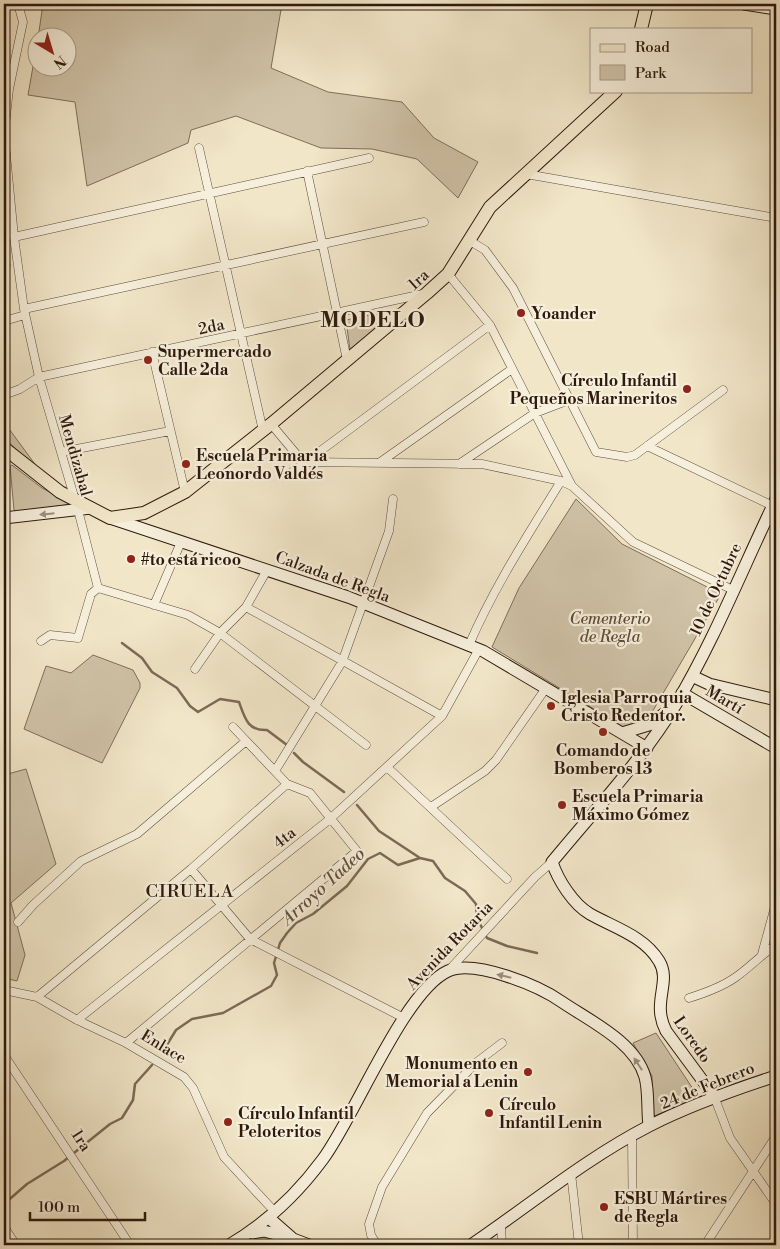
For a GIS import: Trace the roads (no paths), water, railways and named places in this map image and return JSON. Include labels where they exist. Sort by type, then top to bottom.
[{"type":"main road","points":[[641,28],[647,4]]},
{"type":"main road","points":[[744,4],[776,9]]},
{"type":"main road","name":"1ra","points":[[110,518],[144,513],[185,492],[267,427],[427,293],[448,274],[490,207],[615,92]]},
{"type":"main road","name":"Calzada de Regla","points":[[4,448],[81,506],[110,518],[364,603],[474,648],[647,748]]},
{"type":"main road","name":"10 de Octubre","points":[[682,693],[692,676],[775,502]]},
{"type":"main road","points":[[4,518],[81,506]]},
{"type":"main road","points":[[692,676],[709,684],[776,700]]},
{"type":"main road","name":"Martí","points":[[682,693],[776,748]]},
{"type":"main road","name":"Avenida Rotaria","points":[[552,862],[647,748],[682,693]]},
{"type":"main road","points":[[622,734],[652,724],[673,708],[681,705],[702,704]]},
{"type":"main road","name":"Loredo","points":[[552,862],[556,874],[588,913],[631,936],[650,949],[660,961],[664,983],[660,997],[660,1019],[666,1031],[714,1096]]},
{"type":"main road","points":[[450,970],[467,969],[519,979],[553,995],[625,1046],[640,1065],[645,1078],[649,1126]]},
{"type":"main road","name":"Avenida Rotaria","points":[[229,1245],[248,1234],[272,1215],[323,1159],[404,1018],[421,994],[436,979],[450,970]]},
{"type":"main road","name":"24 de Febrero","points":[[471,1245],[571,1173],[649,1126],[714,1096],[776,1076]]},
{"type":"main road","points":[[632,1136],[647,1110]]},
{"type":"main road","name":"Enlace","points":[[272,1215],[293,1239],[309,1245]]},
{"type":"main road","points":[[248,1234],[264,1231],[293,1239]]},
{"type":"street","name":"Mendizabal","points":[[18,4],[23,22],[9,89],[4,134],[14,237],[25,312],[39,377],[61,452],[81,506],[98,588]]},
{"type":"street","points":[[199,148],[241,333],[267,427],[303,462],[482,464],[561,481],[572,486],[633,542],[733,590]]},
{"type":"street","points":[[14,237],[369,158]]},
{"type":"street","points":[[307,172],[347,360]]},
{"type":"street","points":[[526,174],[776,218]]},
{"type":"street","points":[[4,321],[25,312],[424,222]]},
{"type":"street","points":[[470,241],[485,250],[513,288],[596,452],[627,457],[635,455],[723,390]]},
{"type":"street","points":[[448,274],[490,325],[572,486]]},
{"type":"street","name":"2da","points":[[4,395],[20,389],[39,377],[427,293]]},
{"type":"street","points":[[288,475],[490,325]]},
{"type":"street","points":[[152,352],[185,492]]},
{"type":"street","points":[[378,463],[512,369]]},
{"type":"street","points":[[459,464],[535,413],[569,400]]},
{"type":"street","points":[[61,452],[170,431]]},
{"type":"street","points":[[647,446],[775,502]]},
{"type":"street","name":"4ta","points":[[77,1020],[330,819],[442,716],[474,648],[484,610],[561,481]]},
{"type":"street","points":[[275,771],[342,662],[389,532],[393,498]]},
{"type":"street","points":[[154,605],[181,542]]},
{"type":"street","points":[[195,669],[220,633],[246,607],[267,570]]},
{"type":"street","points":[[41,641],[50,635],[78,638],[91,594],[98,588],[188,615],[220,633],[366,746]]},
{"type":"street","points":[[246,607],[442,716]]},
{"type":"street","points":[[431,807],[484,771],[496,760],[546,688]]},
{"type":"street","points":[[126,1043],[357,851],[310,792],[287,784],[233,726]]},
{"type":"street","points":[[18,922],[33,905],[81,861],[137,834],[246,741]]},
{"type":"street","points":[[387,767],[507,879]]},
{"type":"street","points":[[37,997],[191,869],[287,784]]},
{"type":"street","name":"Avenida Rotaria","points":[[450,970],[476,940],[552,862]]},
{"type":"street","points":[[191,869],[250,939],[404,1018]]},
{"type":"street","points":[[762,954],[776,902]]},
{"type":"street","points":[[689,998],[714,990],[735,978],[762,954],[776,945]]},
{"type":"street","name":"Enlace","points":[[4,990],[37,997],[77,1020],[126,1043],[184,1077],[193,1088],[224,1157],[272,1215]]},
{"type":"street","points":[[378,1245],[370,1235],[370,1224],[382,1186],[434,1104],[456,1085],[477,1062],[502,1042]]},
{"type":"street","name":"1ra","points":[[4,1055],[130,1245]]},
{"type":"street","name":"Loredo","points":[[714,1096],[730,1138],[776,1204]]},
{"type":"street","points":[[632,1136],[633,1245]]},
{"type":"street","points":[[705,1245],[776,1136]]},
{"type":"street","points":[[571,1173],[579,1245]]},
{"type":"street","points":[[501,1225],[502,1245]]},
{"type":"street","points":[[4,1227],[16,1245]]},
{"type":"street","points":[[757,1245],[776,1243]]},
{"type":"waterway","points":[[122,643],[142,658],[152,672],[177,688],[190,706],[198,712],[220,699],[239,702],[245,719],[251,726],[267,730],[287,745]]},
{"type":"waterway","points":[[294,753],[303,762],[344,792]]},
{"type":"waterway","points":[[357,805],[379,831],[420,858]]},
{"type":"waterway","name":"Arroyo Tadeo","points":[[165,1048],[176,1030],[192,1019],[223,1013],[271,986],[277,975],[274,963],[280,943],[287,933],[296,923],[313,914],[347,886],[368,859],[380,853],[398,865],[420,858],[433,861],[445,878],[465,891],[476,904],[477,918],[487,938],[507,946],[537,953]]},
{"type":"waterway","name":"Arroyo Tadeo","points":[[4,1204],[27,1184],[64,1161],[110,1124],[122,1118],[133,1100],[135,1084],[152,1065]]},
{"type":"place","name":"Yoander","points":[[521,313]]},
{"type":"place","name":"Supermercado Calle 2da","points":[[148,360]]},
{"type":"place","name":"Círculo Infantil Pequeños Marineritos","points":[[687,389]]},
{"type":"place","name":"Escuela Primaria Leonordo Valdés","points":[[186,464]]},
{"type":"place","name":"#to está ricoo","points":[[131,559]]},
{"type":"place","name":"Iglesia Parroquia Cristo Redentor.","points":[[551,706]]},
{"type":"place","name":"Comando de Bomberos 13","points":[[603,732]]},
{"type":"place","name":"Escuela Primaria Máximo Gómez","points":[[562,805]]},
{"type":"place","name":"Monumento en Memorial a Lenin","points":[[528,1072]]},
{"type":"place","name":"Círculo Infantil Lenin","points":[[489,1113]]},
{"type":"place","name":"Círculo Infantil Peloteritos","points":[[228,1122]]},
{"type":"place","name":"ESBU Mártires de Regla","points":[[604,1207]]},
{"type":"district","name":"MODELO","points":[[373,320]]},
{"type":"district","name":"CIRUELA","points":[[190,891]]},
{"type":"park label","name":"Cementerio de Regla","points":[[610,627]]}]
